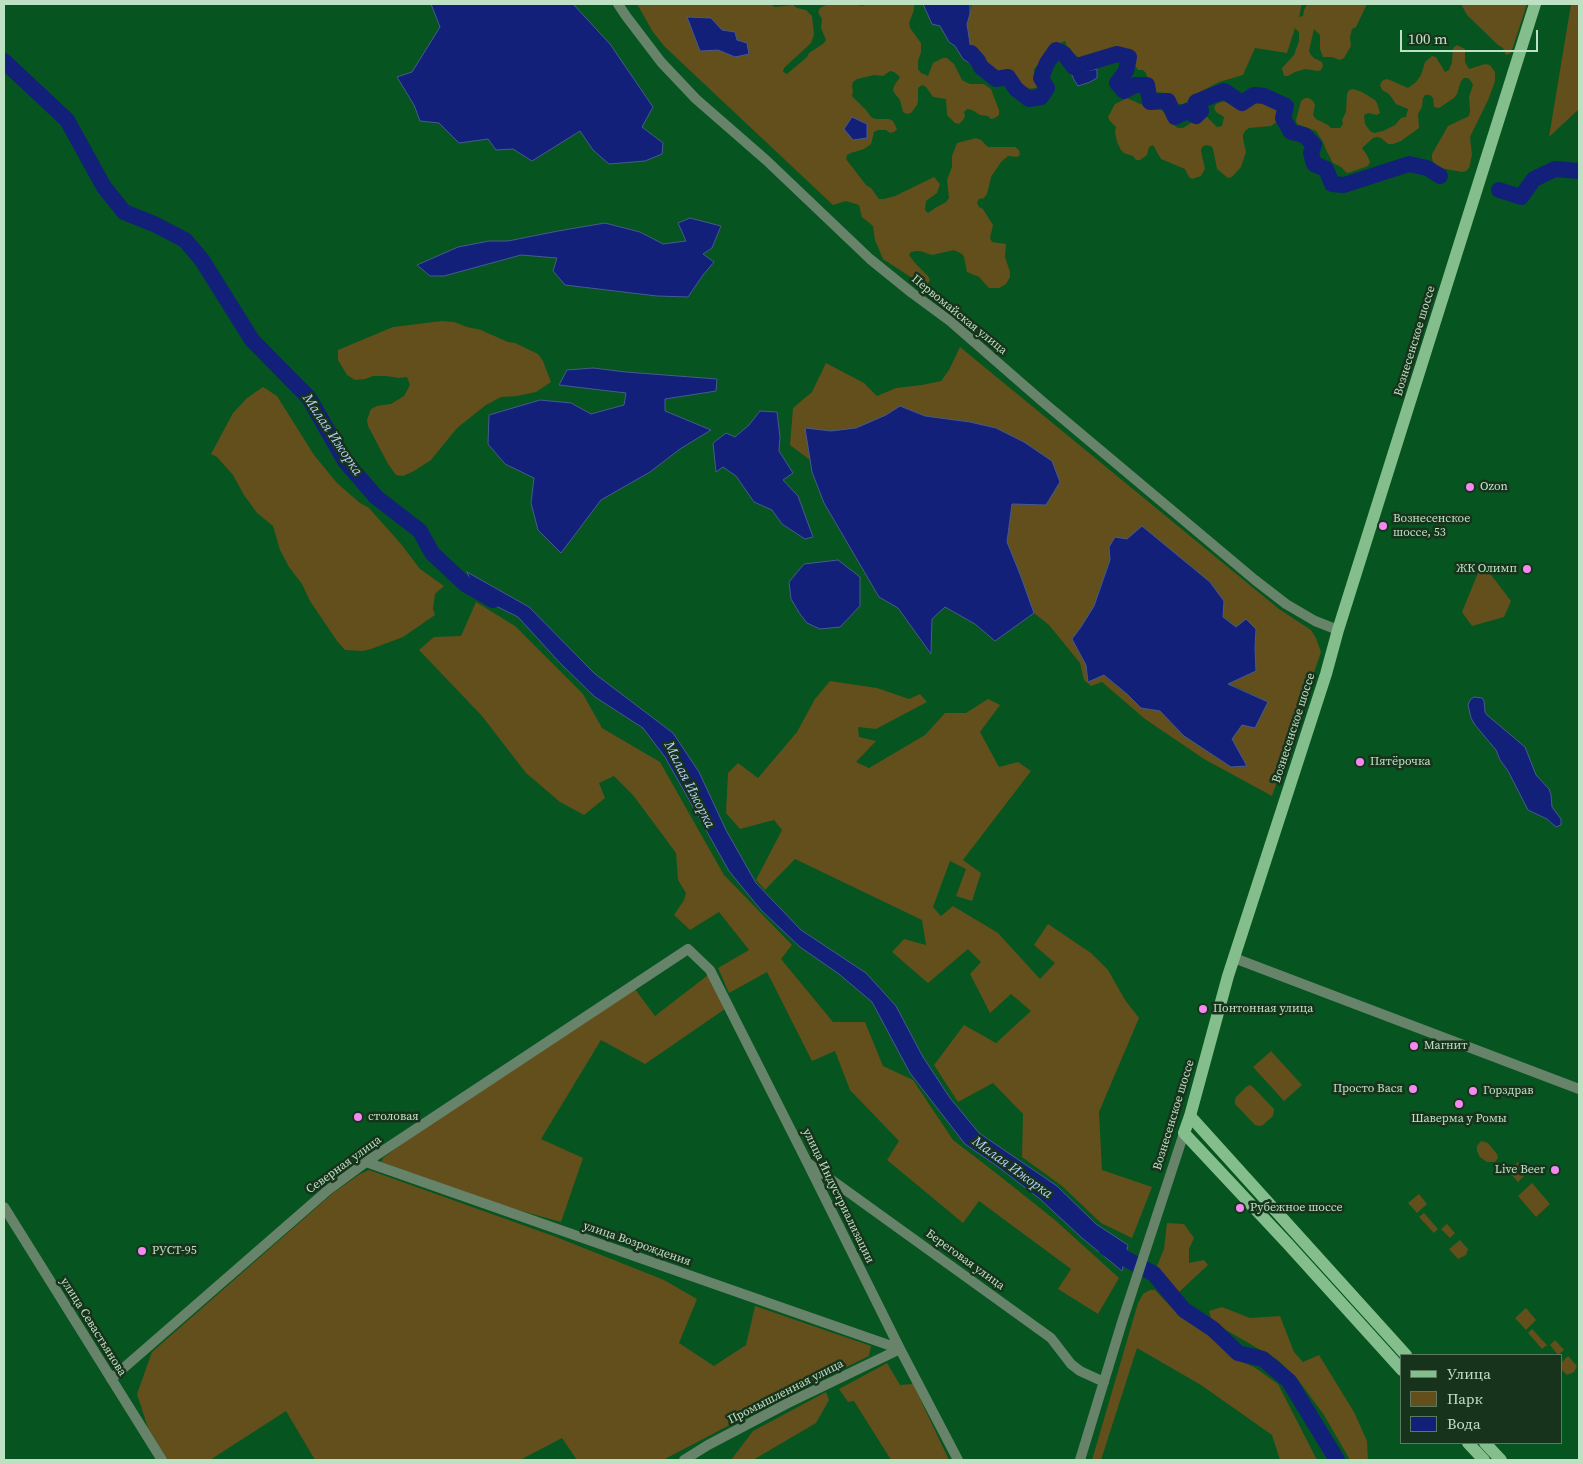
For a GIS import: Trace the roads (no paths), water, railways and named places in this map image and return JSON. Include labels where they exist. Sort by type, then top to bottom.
[{"type":"main road","name":"Вознесенское шоссе","points":[[1184,1133],[1234,958],[1326,674],[1338,630],[1535,4]]},
{"type":"main road","points":[[1190,1116],[1405,1354]]},
{"type":"main road","points":[[1184,1133],[1400,1368]]},
{"type":"main road","points":[[1469,1444],[1484,1460]]},
{"type":"main road","points":[[1486,1444],[1501,1460]]},
{"type":"street","name":"Первомайская улица","points":[[618,4],[656,55],[690,93],[766,160],[870,259],[950,321],[1043,402],[1255,580],[1286,604],[1316,622],[1338,630]]},
{"type":"street","name":"улица Индустриализации","points":[[688,949],[710,970],[900,1350],[958,1460]]},
{"type":"street","name":"Северная улица","points":[[111,1379],[328,1190],[366,1162],[688,949]]},
{"type":"street","points":[[1234,958],[1579,1089]]},
{"type":"street","name":"Вознесенское шоссе","points":[[1080,1460],[1123,1319],[1184,1133]]},
{"type":"street","name":"улица Возрождения","points":[[366,1162],[900,1350]]},
{"type":"street","name":"Береговая улица","points":[[807,1162],[1051,1338],[1071,1364],[1080,1372],[1104,1382]]},
{"type":"street","name":"улица Севастьянова","points":[[4,1206],[162,1460]]},
{"type":"street","name":"Промышленная улица","points":[[684,1460],[788,1404],[900,1350]]},
{"type":"water","points":[[431,4],[573,4],[610,44],[653,107],[642,127],[663,143],[662,154],[645,161],[609,164],[593,150],[580,131],[532,161],[513,149],[496,150],[488,139],[459,143],[439,123],[420,121],[414,105],[397,77],[412,72],[440,27]]},
{"type":"water","points":[[923,4],[970,4],[967,24],[971,50],[979,54],[989,66],[982,71],[963,59],[955,46],[949,42],[940,26],[932,24]]},
{"type":"water","points":[[687,17],[711,18],[722,30],[735,32],[737,40],[747,43],[749,54],[735,57],[718,50],[700,51]]},
{"type":"water","points":[[1064,54],[1075,63],[1086,59],[1086,71],[1097,69],[1097,78],[1078,86]]},
{"type":"water","points":[[852,117],[867,124],[867,138],[853,140],[844,129]]},
{"type":"water","points":[[690,218],[721,226],[712,248],[703,254],[714,262],[688,297],[657,296],[565,285],[553,271],[557,258],[521,255],[444,276],[430,276],[417,265],[458,247],[489,241],[508,241],[605,223],[640,232],[663,244],[686,241],[678,223]]},
{"type":"water","points":[[593,368],[717,379],[716,391],[665,399],[665,411],[711,430],[680,449],[650,472],[601,500],[561,553],[538,530],[531,503],[534,478],[505,464],[488,444],[489,415],[540,400],[571,403],[591,414],[624,405],[626,393],[559,385],[567,370]]},
{"type":"water","points":[[900,406],[925,416],[970,422],[996,428],[1024,442],[1052,461],[1060,482],[1046,505],[1012,504],[1007,542],[1034,613],[995,641],[975,624],[945,607],[932,619],[931,654],[898,608],[879,597],[824,503],[812,472],[805,428],[831,431],[856,428],[886,415]]},
{"type":"water","points":[[760,411],[777,412],[780,437],[779,451],[793,473],[783,480],[798,496],[813,537],[805,539],[782,524],[772,510],[754,502],[736,476],[723,467],[716,472],[713,443],[726,433],[735,437],[749,425]]},
{"type":"water","points":[[1142,526],[1210,582],[1224,601],[1223,617],[1236,627],[1246,619],[1256,629],[1256,671],[1228,684],[1268,702],[1255,728],[1242,725],[1232,739],[1247,766],[1231,767],[1184,736],[1160,711],[1141,708],[1104,675],[1088,682],[1086,665],[1072,639],[1094,606],[1110,560],[1109,547],[1115,537],[1127,539]]},
{"type":"water","points":[[838,560],[860,577],[860,606],[840,627],[820,629],[807,623],[800,614],[791,599],[789,582],[804,564]]},
{"type":"water","points":[[467,572],[529,607],[595,674],[673,733],[699,772],[726,830],[756,883],[801,930],[866,973],[896,1006],[923,1057],[950,1098],[979,1133],[1057,1186],[1096,1224],[1128,1245],[1122,1271],[1082,1238],[1040,1199],[965,1144],[910,1073],[872,1002],[839,974],[800,947],[761,910],[729,871],[665,757],[643,728],[595,697],[560,663],[518,617],[478,597]]},
{"type":"water","points":[[1474,697],[1482,698],[1487,715],[1525,747],[1536,775],[1549,789],[1552,807],[1561,819],[1561,825],[1556,827],[1547,819],[1528,810],[1496,750],[1471,718],[1468,705]]},
{"type":"waterway","points":[[971,53],[981,67],[996,79],[1008,77],[1016,89],[1029,99],[1041,97],[1047,88],[1041,78],[1047,63],[1056,50],[1064,54],[1074,67],[1117,54],[1129,57],[1126,71],[1117,83],[1124,91],[1135,85],[1147,85],[1150,102],[1168,101],[1175,117],[1187,111],[1196,116],[1201,111],[1196,102],[1224,91],[1242,103],[1254,95],[1264,96],[1286,106],[1283,118],[1291,132],[1304,135],[1314,145],[1311,153],[1314,164],[1326,169],[1332,184],[1344,185],[1409,164],[1427,168],[1440,176]]},
{"type":"waterway","name":"Малая Ижорка","points":[[4,61],[67,120],[104,187],[124,212],[154,224],[185,240],[202,260],[252,340],[309,398],[345,461],[376,497],[420,531],[432,553],[465,584],[493,600]]},
{"type":"waterway","points":[[1499,190],[1521,197],[1534,179],[1555,169],[1579,171]]},
{"type":"waterway","name":"Малая Ижорка","points":[[1106,1248],[1154,1274],[1184,1310],[1213,1329],[1238,1353],[1263,1359],[1289,1381],[1337,1460]]},
{"type":"place","name":"Ozon","points":[[1470,487]]},
{"type":"place","name":"Вознесенское шоссе, 53","points":[[1383,526]]},
{"type":"place","name":"ЖК Олимп","points":[[1527,569]]},
{"type":"place","name":"Пятёрочка","points":[[1360,762]]},
{"type":"place","name":"Понтонная улица","points":[[1203,1009]]},
{"type":"place","name":"Магнит","points":[[1414,1046]]},
{"type":"place","name":"Просто Вася","points":[[1413,1089]]},
{"type":"place","name":"Горздрав","points":[[1473,1091]]},
{"type":"place","name":"Шаверма у Ромы","points":[[1459,1104]]},
{"type":"place","name":"столовая","points":[[358,1117]]},
{"type":"place","name":"Live Beer","points":[[1555,1170]]},
{"type":"place","name":"Рубежное шоссе","points":[[1240,1208]]},
{"type":"place","name":"РУСТ-95","points":[[142,1251]]}]
